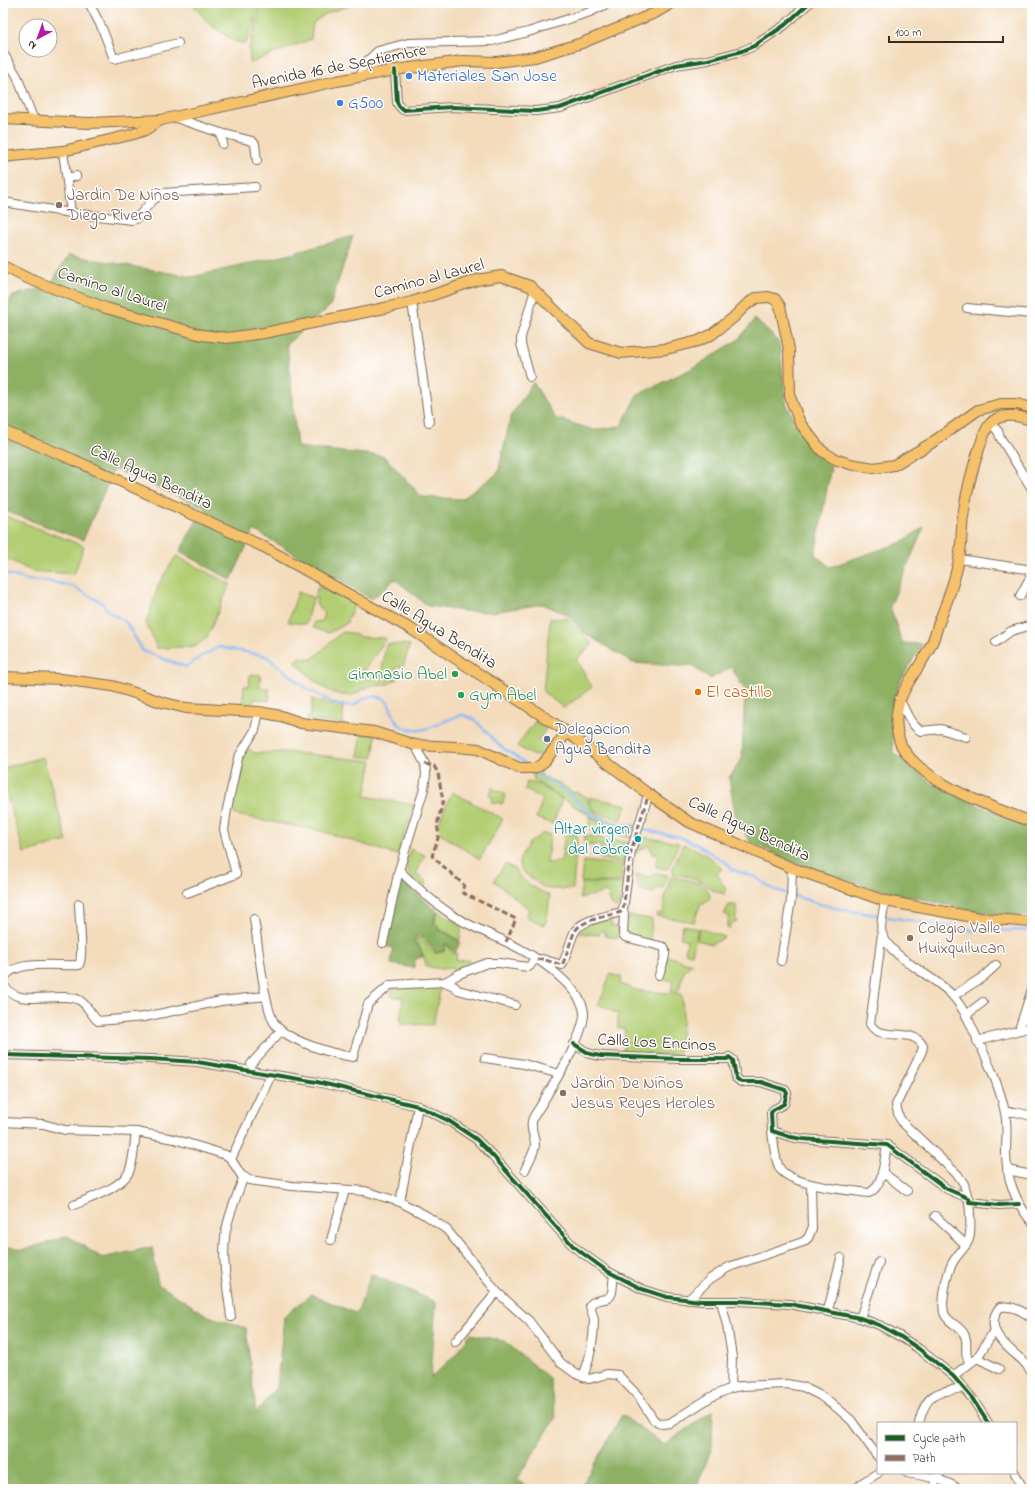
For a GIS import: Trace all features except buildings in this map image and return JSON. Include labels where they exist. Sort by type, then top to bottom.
[{"type":"main road","name":"Avenida 16 de Septiembre","points":[[3,119],[89,123],[161,120],[361,76],[395,70],[463,61],[497,62],[535,57],[582,43],[655,13],[672,3]]},
{"type":"main road","points":[[3,157],[63,151],[134,134],[145,130],[161,120]]},
{"type":"main road","name":"Camino al Laurel","points":[[3,266],[29,279],[106,308],[202,335],[227,338],[264,333],[412,302],[477,280],[501,276],[530,286],[589,343],[621,353],[666,349],[698,341],[711,335],[756,298],[775,298],[780,306],[789,349],[790,397],[800,423],[822,451],[835,459],[850,464],[874,468],[894,465],[930,444],[978,410],[1001,404],[1016,404],[1032,408]]},
{"type":"main road","points":[[1032,421],[1014,415],[1002,417],[990,424],[983,437],[972,473],[963,516],[959,559],[948,599],[931,645],[899,699],[896,719],[898,737],[901,745],[915,762],[948,786],[972,798],[1032,822]]},
{"type":"main road","name":"Calle Agua Bendita","points":[[3,431],[72,459],[264,547],[411,629],[567,732],[646,793],[686,820],[792,868],[885,902],[979,918],[1032,922]]},
{"type":"main road","points":[[3,677],[61,679],[112,686],[161,702],[186,708],[259,712],[281,716],[301,723],[374,732],[415,745],[478,749],[519,768],[539,766],[545,761],[567,732]]},
{"type":"street","points":[[89,3],[99,20],[114,59],[178,43]]},
{"type":"street","points":[[361,76],[363,65],[378,51],[398,44],[492,41],[528,32],[590,12],[609,3]]},
{"type":"street","points":[[395,70],[397,102],[404,110],[453,107],[536,111],[560,108],[676,65],[708,60],[742,51],[754,46],[785,25],[809,3]]},
{"type":"street","points":[[3,53],[17,76],[34,121]]},
{"type":"street","points":[[173,117],[221,133],[252,141],[255,144],[256,161]]},
{"type":"street","points":[[221,133],[223,144]]},
{"type":"street","points":[[63,151],[71,213]]},
{"type":"street","points":[[67,178],[76,176]]},
{"type":"street","points":[[3,202],[71,213],[132,220],[136,219],[152,201],[163,193],[255,187]]},
{"type":"street","points":[[530,377],[521,344],[521,337],[535,290]]},
{"type":"street","points":[[412,302],[429,422]]},
{"type":"street","points":[[968,308],[1032,314]]},
{"type":"street","points":[[990,424],[998,431],[1000,438],[1032,488]]},
{"type":"street","points":[[959,559],[1026,569],[1030,572],[1030,578],[1020,596]]},
{"type":"street","points":[[996,642],[1011,631],[1032,625]]},
{"type":"street","points":[[899,699],[913,724],[918,729],[941,729],[966,737]]},
{"type":"street","points":[[187,893],[236,874],[224,830],[238,758],[255,730],[259,712]]},
{"type":"street","points":[[382,943],[399,870],[424,789],[426,774],[425,764],[415,745]]},
{"type":"street","points":[[647,799],[631,851],[623,910],[623,934],[625,937],[665,949],[659,976]]},
{"type":"street","points":[[781,962],[791,900],[792,868]]},
{"type":"street","points":[[399,870],[437,904],[453,916],[520,949],[558,975],[577,995],[582,1004],[584,1014],[574,1044],[559,1074],[533,1118],[531,1128],[536,1144],[525,1170]]},
{"type":"street","points":[[885,902],[881,924],[882,934],[870,1024],[872,1028],[879,1033],[911,1037],[919,1041],[923,1046],[896,1105],[897,1111],[903,1123],[961,1179],[964,1184],[968,1200],[970,1226],[966,1245],[949,1270],[944,1296],[944,1311],[946,1316],[960,1328],[965,1335],[965,1355],[973,1360],[999,1369]]},
{"type":"street","points":[[79,904],[81,947],[81,963],[79,966],[38,964],[12,970],[3,980],[6,989],[12,994],[22,997],[62,997],[78,999],[83,1002],[93,1017],[98,1021],[144,1017],[221,1001],[266,996]]},
{"type":"street","points":[[254,919],[266,996],[274,1023],[282,1032],[306,1044],[353,1057],[366,1008],[368,1004],[386,987],[396,984],[445,982],[487,963],[500,963],[528,967],[533,961],[542,959],[562,965],[568,955],[574,932],[578,927],[583,923],[623,910]]},
{"type":"street","points":[[882,934],[898,954],[953,996],[966,1015],[997,1083],[1005,1112],[1007,1126],[1006,1152],[1007,1170],[1010,1182],[1019,1204],[1032,1222]]},
{"type":"street","points":[[953,996],[983,977],[996,965]]},
{"type":"street","points":[[445,982],[454,986],[458,990],[515,1005]]},
{"type":"street","points":[[1019,1030],[1032,990]]},
{"type":"street","points":[[966,1015],[983,1002]]},
{"type":"street","points":[[977,1041],[1032,1027]]},
{"type":"street","points":[[251,1064],[282,1032]]},
{"type":"street","name":"Calle Los Encinos","points":[[574,1044],[590,1054],[601,1056],[680,1059],[727,1059],[730,1057],[733,1060],[735,1075],[741,1082],[760,1082],[785,1090],[787,1093],[784,1104],[773,1110],[771,1113],[772,1131]]},
{"type":"street","points":[[3,1055],[151,1059],[196,1062],[317,1082],[418,1106],[449,1121],[476,1139],[574,1247],[588,1259],[614,1275],[642,1289],[668,1297],[688,1300],[790,1304],[828,1310],[860,1318],[879,1325],[919,1349],[953,1376],[964,1388],[987,1422]]},
{"type":"street","points":[[485,1058],[524,1064],[559,1074]]},
{"type":"street","points":[[231,1159],[271,1075]]},
{"type":"street","points":[[400,1202],[418,1106]]},
{"type":"street","points":[[1005,1112],[1015,1112],[1032,1116]]},
{"type":"street","points":[[3,1122],[43,1124],[66,1130],[136,1132],[181,1141],[216,1151],[231,1159],[244,1178],[249,1180],[292,1186],[365,1191],[400,1202],[427,1216],[447,1230],[497,1292],[530,1321],[561,1362],[569,1369],[583,1377],[589,1378],[607,1374],[618,1375],[639,1397],[653,1419],[662,1424],[670,1423],[711,1397],[731,1388],[741,1386],[787,1384],[803,1387],[819,1395],[841,1411],[851,1420],[877,1456]]},
{"type":"street","points":[[887,1145],[878,1186],[869,1193],[811,1185],[792,1178],[779,1167],[772,1131],[802,1139],[887,1145],[946,1189],[968,1200],[999,1205],[1019,1204]]},
{"type":"street","points":[[74,1205],[116,1186],[127,1176],[131,1166],[136,1132]]},
{"type":"street","points":[[1007,1170],[1032,1175]]},
{"type":"street","points":[[882,1172],[908,1191]]},
{"type":"street","points":[[231,1317],[225,1257],[225,1236],[244,1178]]},
{"type":"street","points":[[688,1300],[710,1279],[729,1267],[803,1242],[808,1238],[812,1229],[811,1185]]},
{"type":"street","points":[[331,1240],[345,1190]]},
{"type":"street","points":[[935,1216],[966,1245]]},
{"type":"street","points":[[828,1310],[841,1258]]},
{"type":"street","points":[[860,1318],[879,1262]]},
{"type":"street","points":[[583,1377],[590,1361],[594,1322],[590,1305],[595,1300],[606,1299],[611,1296],[614,1275]]},
{"type":"street","points":[[455,1342],[497,1292]]},
{"type":"street","points":[[721,1301],[727,1325],[732,1357],[731,1388]]},
{"type":"street","points":[[953,1376],[973,1360],[994,1331],[994,1318],[1000,1307],[1012,1307],[1032,1318]]},
{"type":"street","points":[[994,1331],[1005,1345],[1024,1362],[1032,1373]]},
{"type":"street","points":[[919,1422],[928,1399],[940,1391],[964,1388]]},
{"type":"street","points":[[857,1489],[862,1483],[877,1474]]},
{"type":"street","points":[[917,1474],[938,1476],[959,1489]]},
{"type":"street","points":[[1016,1474],[1023,1489]]},
{"type":"street","points":[[933,1489],[938,1476]]},
{"type":"green space","points":[[192,3],[260,3],[246,44],[234,41],[208,23]]},
{"type":"green space","points":[[262,3],[358,3],[327,13],[313,23],[311,39],[250,63],[249,48]]},
{"type":"green space","points":[[353,236],[330,306],[287,344],[297,447],[384,456],[422,497],[462,499],[498,473],[511,416],[533,382],[555,418],[594,430],[621,426],[637,395],[693,368],[739,339],[755,319],[779,342],[786,403],[805,440],[831,466],[815,555],[830,567],[902,542],[924,527],[890,606],[902,643],[922,644],[901,680],[892,703],[893,752],[935,785],[968,801],[1032,826],[1032,916],[982,913],[877,889],[795,863],[750,842],[736,819],[729,778],[742,759],[745,690],[731,667],[710,679],[691,665],[680,666],[633,663],[583,632],[568,615],[543,604],[492,612],[463,611],[428,606],[395,579],[372,599],[254,530],[231,580],[180,551],[204,507],[114,469],[83,540],[3,510],[3,309],[5,310],[12,296],[49,286],[69,255],[192,277],[287,255]]},
{"type":"green space","points":[[3,515],[84,546],[74,574],[31,571],[12,561],[3,559]]},
{"type":"green space","points":[[176,556],[230,584],[207,637],[195,647],[157,648],[146,623],[159,584]]},
{"type":"green space","points":[[318,586],[355,603],[346,624],[328,633],[313,628],[314,622],[322,621],[324,613],[316,604],[317,599],[315,598]]},
{"type":"green space","points":[[298,592],[314,598],[309,610],[306,624],[288,622]]},
{"type":"green space","points":[[567,618],[593,644],[576,660],[592,687],[564,708],[543,692],[550,619]]},
{"type":"green space","points":[[343,632],[351,633],[360,637],[386,638],[362,675],[398,679],[386,685],[371,686],[352,695],[344,695],[335,693],[320,685],[295,662],[299,657],[312,659]]},
{"type":"green space","points":[[386,644],[410,645],[403,667],[397,666],[395,677],[381,675]]},
{"type":"green space","points":[[250,674],[261,675],[259,687],[269,688],[269,701],[254,699],[252,708],[242,707],[244,686],[249,686]]},
{"type":"green space","points":[[312,699],[343,707],[343,724],[307,720],[307,716],[311,715]]},
{"type":"green space","points":[[535,721],[546,729],[538,741],[544,745],[546,743],[550,746],[542,756],[538,754],[534,756],[517,746]]},
{"type":"green space","points":[[362,734],[376,735],[373,758],[358,756]]},
{"type":"green space","points":[[247,748],[255,753],[287,752],[372,761],[365,796],[414,805],[397,855],[321,831],[235,815],[231,808],[240,763]]},
{"type":"green space","points":[[43,757],[67,841],[24,853],[3,782],[3,768]]},
{"type":"green space","points":[[539,772],[543,777],[563,785],[573,793],[576,792],[588,798],[589,805],[599,815],[614,821],[635,826],[635,831],[614,828],[600,822],[535,781],[532,774]]},
{"type":"green space","points":[[527,782],[537,784],[562,799],[553,824],[536,818],[543,798],[525,790]]},
{"type":"green space","points":[[492,788],[506,795],[502,804],[491,802],[493,797],[489,795]]},
{"type":"green space","points":[[452,792],[503,819],[480,859],[442,835],[438,824]]},
{"type":"green space","points":[[590,797],[627,805],[621,820],[595,811],[590,805]]},
{"type":"green space","points":[[589,817],[614,830],[633,833],[632,838],[589,829]]},
{"type":"green space","points":[[542,834],[550,834],[547,863],[561,861],[565,834],[577,835],[573,889],[544,888],[522,871],[519,861],[522,854],[530,842]]},
{"type":"green space","points":[[585,835],[631,843],[625,863],[601,859],[601,845],[584,845]]},
{"type":"green space","points":[[644,837],[679,843],[668,869],[656,867],[657,855],[652,854],[652,851],[648,845],[636,853],[638,845],[643,846]]},
{"type":"green space","points":[[683,844],[704,853],[721,868],[721,870],[717,873],[726,890],[725,894],[714,891],[703,883],[690,877],[673,874],[673,867]]},
{"type":"green space","points":[[410,849],[425,855],[416,874],[427,882],[424,887],[407,871],[407,861]]},
{"type":"green space","points":[[583,861],[623,865],[621,882],[581,882]]},
{"type":"green space","points":[[505,864],[515,869],[517,873],[530,885],[550,896],[545,925],[526,917],[529,909],[494,881]]},
{"type":"green space","points":[[655,873],[668,875],[663,888],[658,887],[654,893],[639,889],[636,875],[653,877]]},
{"type":"green space","points":[[672,877],[695,882],[706,888],[709,893],[710,898],[701,903],[694,922],[656,916],[657,913],[662,914],[664,910],[663,907],[670,878]]},
{"type":"green space","points":[[399,879],[438,912],[435,915],[434,923],[441,931],[460,942],[455,953],[445,944],[443,951],[436,953],[423,936],[416,935],[414,942],[420,949],[423,957],[416,960],[414,963],[414,968],[391,964],[393,948],[383,946]]},
{"type":"green space","points":[[582,883],[622,883],[620,901],[616,909],[612,905],[607,892],[580,898]]},
{"type":"green space","points":[[729,905],[736,905],[737,916],[735,917],[737,922],[730,925],[730,929],[727,928],[729,916],[724,914]]},
{"type":"green space","points":[[439,912],[461,925],[459,941],[448,933],[442,931],[435,922],[436,915]]},
{"type":"green space","points":[[629,916],[652,919],[650,942],[628,936],[626,931]]},
{"type":"green space","points":[[611,918],[611,926],[619,927],[618,938],[605,936],[605,932],[600,931],[599,935],[578,933],[587,924]]},
{"type":"green space","points":[[683,925],[698,929],[692,954],[685,952],[687,940],[680,938]]},
{"type":"green space","points":[[699,928],[725,937],[712,944],[697,940]]},
{"type":"green space","points":[[417,937],[422,938],[434,953],[444,952],[445,945],[448,946],[453,954],[457,953],[456,961],[469,960],[474,965],[453,974],[453,968],[441,969],[426,966],[423,953],[416,942]]},
{"type":"green space","points":[[667,956],[692,964],[684,971],[678,992],[671,991],[673,981],[660,978]]},
{"type":"green space","points":[[610,974],[621,977],[620,984],[639,991],[682,994],[683,1015],[679,1052],[676,1055],[623,1053],[625,1030],[618,1028],[618,1014],[598,1004],[603,995]]},
{"type":"green space","points":[[441,985],[433,1025],[400,1024],[403,997],[391,997],[393,987]]},
{"type":"green space","points":[[68,1236],[102,1258],[152,1247],[158,1284],[208,1316],[246,1328],[256,1413],[277,1386],[284,1317],[311,1294],[357,1314],[371,1274],[436,1302],[431,1378],[456,1354],[470,1334],[504,1341],[549,1378],[556,1417],[517,1479],[528,1489],[3,1489],[3,1246],[24,1250]]},
{"type":"green space","points":[[713,1410],[712,1447],[696,1489],[580,1489],[622,1415],[665,1445]]},
{"type":"waterway","points":[[3,573],[27,580],[52,582],[72,586],[101,602],[109,612],[126,622],[143,651],[186,667],[200,657],[219,647],[266,656],[307,689],[338,705],[353,706],[367,698],[383,698],[389,705],[397,723],[405,728],[413,730],[424,729],[463,715],[474,719],[500,746],[528,765]]},
{"type":"waterway","points":[[534,771],[537,775],[557,785],[569,794],[591,814],[612,824],[680,837],[696,844],[727,863],[733,870],[755,877],[773,889],[844,910],[977,931],[1032,930]]},
{"type":"marked path","points":[[425,764],[434,766],[438,773],[443,801],[437,825],[439,835],[432,856],[464,885],[462,891],[463,893],[516,919],[506,942]]},
{"type":"marked path","points":[[537,960],[542,959],[562,965],[572,937],[577,929],[588,922],[621,912],[623,910],[631,851],[647,799]]},
{"type":"cycle path","points":[[395,70],[397,102],[403,110],[453,107],[536,111],[560,108],[676,65],[708,60],[742,51],[754,46],[785,25],[809,3]]},
{"type":"cycle path","points":[[574,1044],[590,1054],[601,1056],[680,1059],[727,1059],[729,1057],[733,1060],[736,1078],[741,1082],[761,1082],[785,1090],[787,1093],[784,1104],[773,1110],[771,1113],[772,1131],[802,1139],[887,1145],[947,1189],[968,1198],[969,1202],[999,1205],[1019,1204]]},
{"type":"cycle path","points":[[3,1055],[151,1059],[197,1062],[317,1082],[418,1106],[449,1121],[476,1139],[574,1247],[607,1271],[642,1289],[667,1297],[701,1301],[738,1301],[790,1304],[860,1318],[879,1325],[919,1349],[953,1376],[972,1398],[987,1422]]},
{"type":"place","name":"Materiales San Jose","points":[[409,76]]},
{"type":"place","name":"G500","points":[[340,103]]},
{"type":"place","name":"Jardin De Niños Diego Rivera","points":[[59,205]]},
{"type":"place","name":"Gimnasio Abel","points":[[455,674]]},
{"type":"place","name":"El castillo","points":[[698,692]]},
{"type":"place","name":"Gym Abel","points":[[461,695]]},
{"type":"place","name":"Delegacion Agua Bendita","points":[[547,739]]},
{"type":"place","name":"Altar virgen del cobre","points":[[638,839]]},
{"type":"place","name":"Colegio Valle Huixquilucan","points":[[910,938]]},
{"type":"place","name":"Jardin De Niños Jesus Reyes Heroles","points":[[563,1093]]}]
